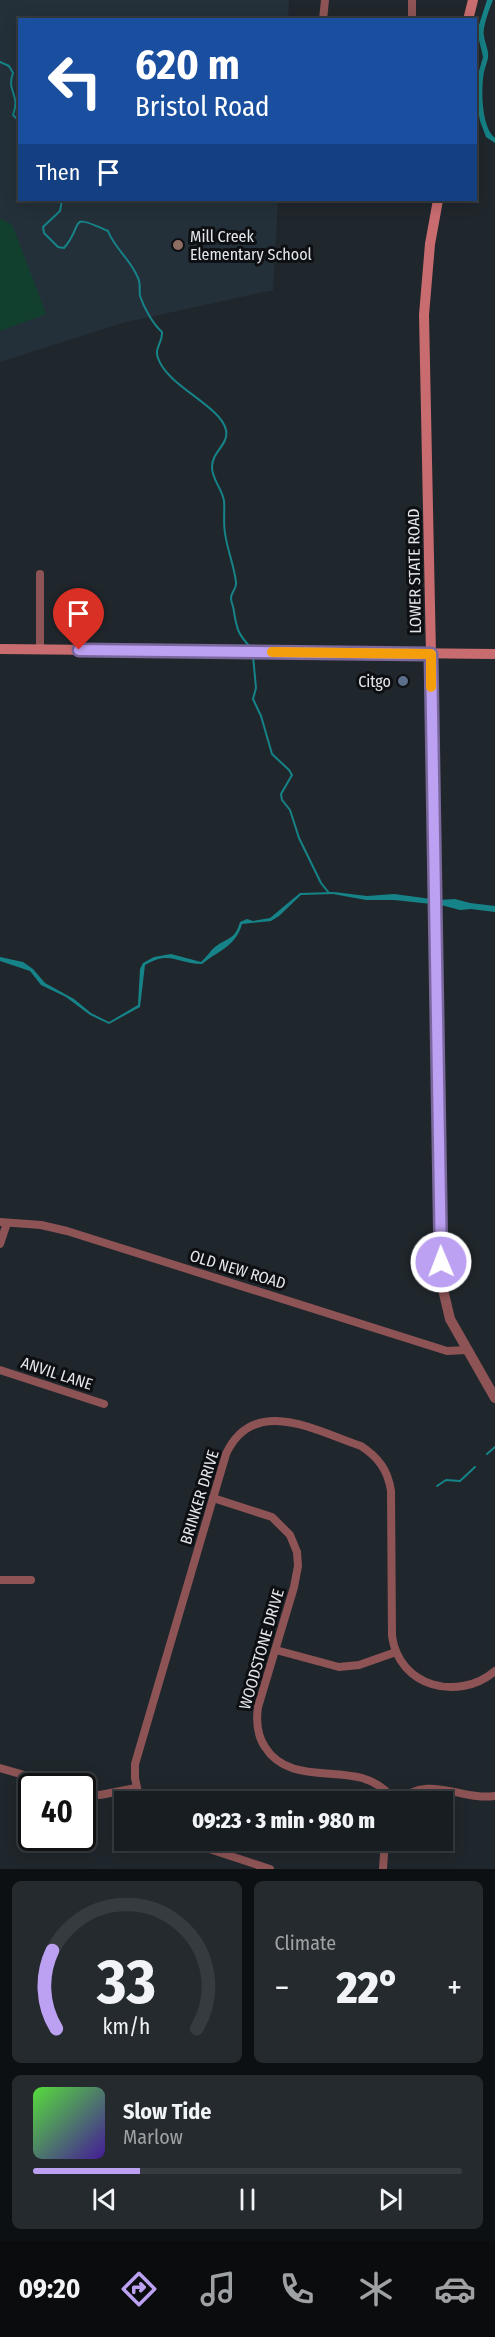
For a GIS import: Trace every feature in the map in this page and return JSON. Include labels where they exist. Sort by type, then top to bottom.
[{"type":"main road","points":[[468,18],[473,0]]},
{"type":"main road","name":"LOWER STATE ROAD","points":[[431,654],[424,315],[430,243],[438,201]]},
{"type":"main road","points":[[0,649],[495,654]]},
{"type":"street","points":[[323,18],[325,0]]},
{"type":"street","points":[[412,0],[412,18]]},
{"type":"street","points":[[40,574],[40,650]]},
{"type":"street","name":"LOWER STATE ROAD","points":[[431,654],[441,1281],[450,1319],[495,1398]]},
{"type":"street","points":[[0,1244],[4,1222]]},
{"type":"street","name":"OLD NEW ROAD","points":[[4,1222],[67,1231],[447,1351],[466,1350]]},
{"type":"street","name":"ANVIL LANE","points":[[0,1370],[104,1404]]},
{"type":"street","name":"BRINKER DRIVE","points":[[137,1791],[135,1764],[213,1498],[230,1447],[244,1430],[257,1423],[268,1420],[286,1421],[361,1446],[382,1465],[390,1485],[392,1636],[396,1652]]},
{"type":"street","name":"WOODSTONE DRIVE","points":[[213,1498],[272,1517],[283,1526],[294,1541],[298,1559],[298,1572],[257,1714],[258,1732],[268,1752],[281,1764],[291,1768],[364,1778],[379,1785],[385,1791]]},
{"type":"street","points":[[0,1580],[31,1580]]},
{"type":"street","points":[[276,1650],[328,1666],[339,1667],[359,1665],[396,1652],[411,1674],[420,1680],[439,1686],[469,1685],[494,1673]]},
{"type":"street","points":[[0,1768],[18,1773]]},
{"type":"street","points":[[96,1795],[136,1788]]},
{"type":"street","points":[[415,1791],[422,1788],[450,1791]]},
{"type":"street","points":[[453,1792],[481,1797],[495,1796]]},
{"type":"street","points":[[215,1851],[270,1869]]},
{"type":"street","points":[[383,1869],[384,1851]]},
{"type":"shaded area","points":[[0,0],[289,0],[288,18],[18,18],[18,201],[278,201],[273,290],[122,323],[0,362]]},
{"type":"green space","points":[[0,219],[11,224],[15,232],[46,314],[0,331]]},
{"type":"water","points":[[487,0],[493,0],[484,28],[488,60],[484,72],[482,97],[487,125],[495,138],[495,143],[486,137],[477,103],[479,71],[483,57],[478,36],[479,25]]},
{"type":"water","points":[[334,892],[367,896],[394,894],[439,900],[455,899],[495,906],[495,912],[460,910],[441,905],[394,900],[366,900],[333,894],[301,895],[271,921],[242,924],[231,943],[202,964],[168,958],[145,965],[140,1007],[109,1024],[90,1015],[66,997],[41,985],[30,971],[0,961],[0,957],[23,962],[33,969],[45,983],[109,1022],[138,1005],[140,969],[143,963],[154,957],[171,954],[201,962],[215,947],[233,935],[240,922],[247,919],[253,921],[270,918],[300,893]]},
{"type":"waterway","points":[[0,62],[9,66],[13,73],[11,79],[15,102],[13,115],[18,120]]},
{"type":"waterway","points":[[62,201],[60,211],[43,227],[44,233],[58,247],[64,248],[78,223],[86,222],[108,231],[135,272],[139,280],[140,296],[144,306],[162,332],[157,354],[163,368],[182,387],[215,413],[226,430],[225,440],[213,461],[212,472],[224,501],[225,533],[236,582],[231,598],[236,623],[239,632],[251,648]]},
{"type":"waterway","points":[[253,656],[256,688],[253,699],[261,716],[272,754],[292,775],[281,794],[282,800],[290,810],[299,838],[321,883],[329,893]]},
{"type":"waterway","points":[[487,1454],[495,1447]]},
{"type":"waterway","points":[[437,1486],[446,1480],[460,1481],[475,1467]]},
{"type":"slow traffic","points":[[272,652],[431,654],[431,687]]},
{"type":"place","name":"Mill Creek Elementary School","points":[[178,245]]},
{"type":"place","name":"Citgo","points":[[403,681]]},
{"type":"route","points":[[79,650],[431,654],[441,1262]]}]
